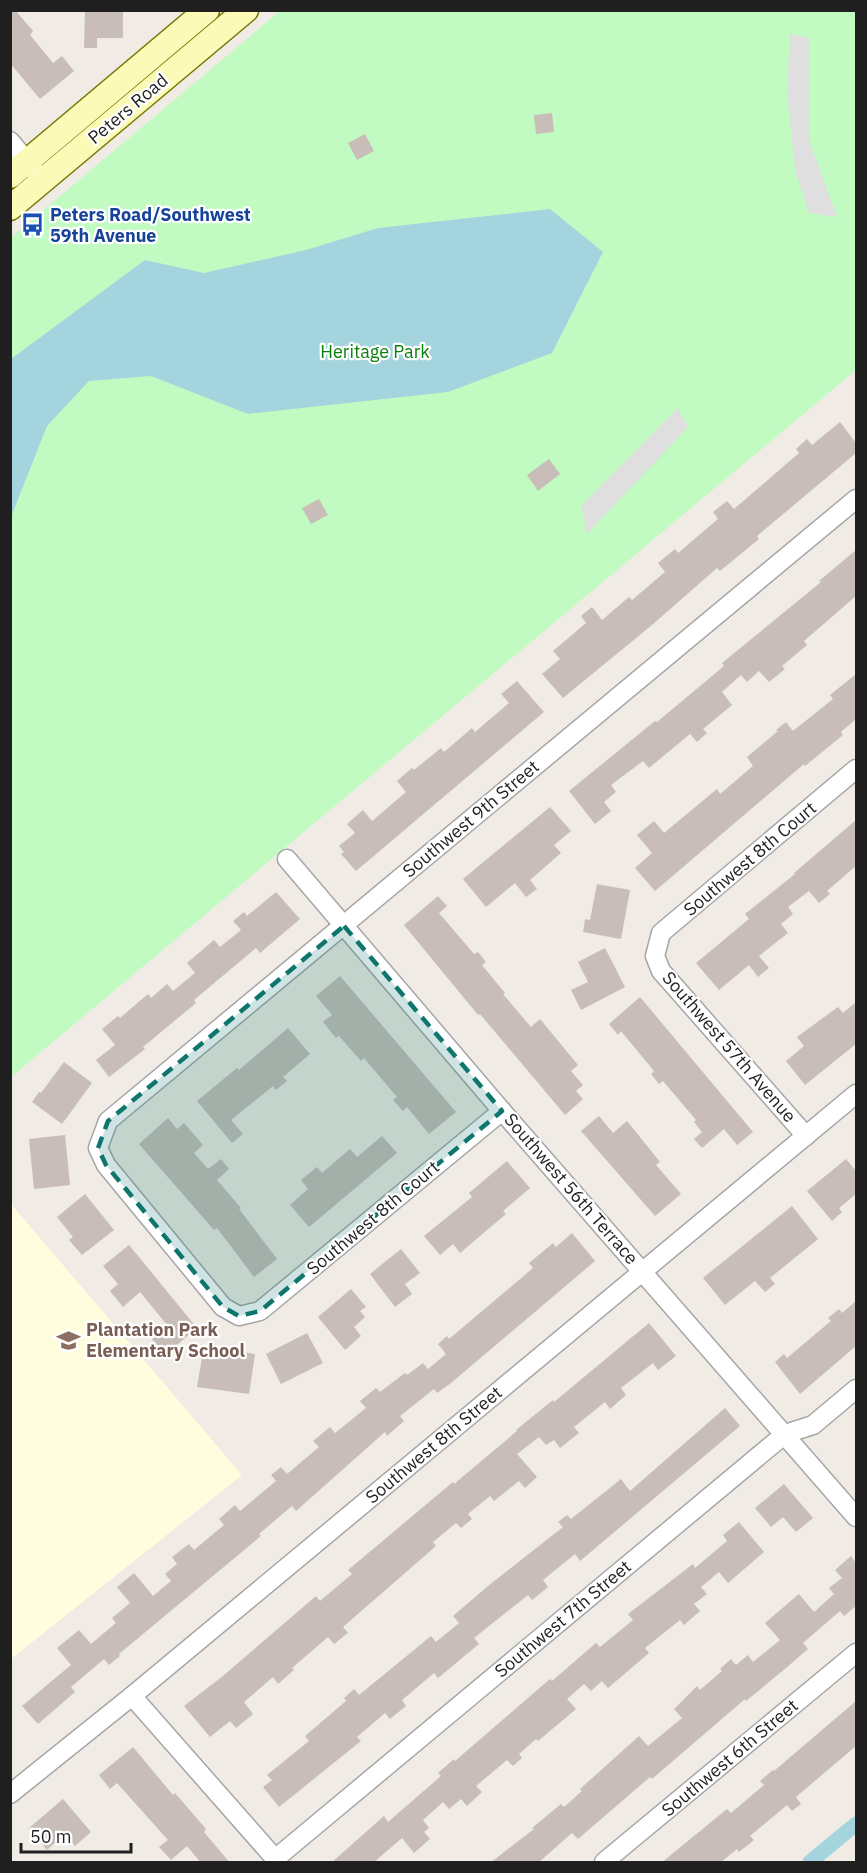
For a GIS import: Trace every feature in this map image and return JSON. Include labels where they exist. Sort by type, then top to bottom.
[{"type":"main road","name":"Peters Road","points":[[19,169],[207,10]]},
{"type":"main road","name":"Peters Road","points":[[10,208],[246,10]]},
{"type":"street","points":[[10,141],[19,169],[43,181]]},
{"type":"street","name":"Southwest 9th Street","points":[[239,1316],[224,1307],[106,1165],[98,1148],[108,1121],[855,502]]},
{"type":"street","name":"Southwest 8th Court","points":[[655,956],[661,933],[856,769]]},
{"type":"street","name":"Southwest 56th Terrace","points":[[287,859],[502,1111],[856,1517]]},
{"type":"street","name":"Southwest 57th Avenue","points":[[655,956],[661,971],[806,1136]]},
{"type":"street","name":"Southwest 8th Street","points":[[10,1794],[132,1696],[856,1094]]},
{"type":"street","name":"Southwest 8th Court","points":[[239,1316],[260,1311],[502,1111]]},
{"type":"street","name":"Southwest 7th Street","points":[[276,1861],[785,1434],[813,1425],[856,1389]]},
{"type":"street","name":"Southwest 6th Street","points":[[604,1863],[856,1653]]},
{"type":"street","points":[[132,1696],[276,1861]]},
{"type":"highlighted area","points":[[344,926],[502,1111],[260,1311],[239,1316],[223,1307],[106,1165],[98,1148],[108,1121]]},
{"type":"shaded area","points":[[790,34],[809,38],[809,140],[837,217],[809,213],[795,169],[787,93]]},
{"type":"shaded area","points":[[678,408],[688,427],[587,534],[581,506]]},
{"type":"shaded area","name":"Plantation Park Elementary School","points":[[11,1204],[242,1475],[10,1659]]},
{"type":"green space","name":"Heritage Park","points":[[280,11],[856,11],[856,370],[11,1077],[10,238]]},
{"type":"water","points":[[550,209],[603,252],[552,353],[448,392],[248,414],[151,376],[89,381],[47,426],[11,517],[11,359],[145,260],[204,273],[306,250],[378,228]]},
{"type":"building","points":[[10,10],[15,10],[33,31],[30,35],[53,63],[62,56],[74,71],[40,99],[10,63]]},
{"type":"building","points":[[85,10],[123,10],[123,38],[97,38],[97,48],[84,48]]},
{"type":"building","points":[[552,113],[554,132],[536,134],[534,115]]},
{"type":"building","points":[[365,134],[374,151],[357,160],[348,143]]},
{"type":"building","points":[[840,422],[856,443],[856,453],[757,536],[759,539],[720,571],[717,568],[563,698],[542,674],[560,659],[553,651],[586,623],[581,616],[592,607],[602,620],[629,597],[632,600],[665,572],[658,563],[675,549],[678,553],[718,519],[713,512],[727,501],[734,509],[799,453],[796,449],[807,439],[812,445]]},
{"type":"building","points":[[549,459],[560,474],[538,491],[527,475]]},
{"type":"building","points":[[319,499],[328,515],[311,524],[302,508]]},
{"type":"building","points":[[856,550],[856,596],[804,641],[807,645],[782,666],[785,669],[769,682],[759,671],[747,682],[741,675],[722,692],[732,705],[703,729],[707,733],[697,742],[690,734],[649,768],[643,761],[611,785],[616,792],[604,802],[611,811],[595,824],[569,791],[724,666],[722,663],[821,582],[819,581]]},
{"type":"building","points":[[856,674],[856,719],[841,732],[843,735],[805,766],[804,764],[655,891],[635,868],[652,853],[637,835],[654,821],[664,833],[717,789],[720,794],[753,766],[747,757],[778,731],[776,730],[786,722],[793,731],[833,699],[830,695]]},
{"type":"building","points":[[517,681],[544,712],[356,871],[341,854],[344,852],[339,846],[355,833],[347,824],[363,810],[372,821],[406,792],[397,781],[441,748],[444,752],[472,728],[475,732],[509,703],[501,694]]},
{"type":"building","points":[[550,807],[571,831],[554,845],[561,853],[530,880],[537,889],[526,897],[515,883],[486,907],[463,879]]},
{"type":"building","points":[[856,820],[856,866],[827,891],[830,894],[819,903],[809,891],[788,907],[793,914],[781,924],[788,933],[759,956],[769,968],[758,977],[749,965],[719,990],[696,963],[749,919],[745,914]]},
{"type":"building","points":[[597,884],[630,890],[621,939],[583,932],[585,919],[590,920]]},
{"type":"building","points":[[276,892],[300,919],[260,953],[256,948],[194,1000],[196,1003],[143,1047],[145,1049],[109,1077],[96,1060],[115,1045],[102,1029],[118,1016],[120,1018],[148,994],[151,998],[167,984],[173,991],[195,973],[187,963],[214,940],[220,947],[241,930],[233,921],[244,912],[247,916]]},
{"type":"building","points":[[438,896],[447,906],[439,913],[474,954],[478,952],[486,962],[482,965],[505,993],[503,994],[531,1027],[540,1019],[578,1065],[571,1071],[583,1085],[576,1091],[583,1099],[565,1115],[404,925]]},
{"type":"building","points":[[605,948],[625,987],[581,1010],[571,990],[588,982],[578,962]]},
{"type":"building","points":[[340,976],[456,1112],[429,1134],[407,1107],[403,1111],[393,1100],[397,1097],[364,1058],[361,1061],[339,1036],[336,1038],[323,1022],[332,1015],[316,996]]},
{"type":"building","points":[[640,997],[753,1132],[737,1145],[724,1129],[702,1148],[694,1139],[702,1132],[694,1122],[696,1120],[663,1081],[659,1084],[651,1074],[654,1071],[621,1031],[618,1035],[609,1024]]},
{"type":"building","points":[[856,1002],[856,1044],[805,1085],[786,1061],[804,1046],[797,1037],[838,1007],[843,1013]]},
{"type":"building","points":[[288,1028],[310,1054],[283,1077],[287,1081],[276,1090],[273,1086],[231,1120],[243,1134],[232,1143],[197,1101],[237,1068],[239,1070]]},
{"type":"building","points":[[64,1062],[92,1083],[62,1124],[32,1102]]},
{"type":"building","points":[[599,1116],[613,1133],[627,1121],[660,1162],[656,1165],[681,1194],[655,1216],[581,1131]]},
{"type":"building","points":[[168,1118],[177,1129],[184,1123],[203,1145],[194,1153],[208,1169],[221,1159],[229,1169],[217,1180],[241,1208],[239,1209],[277,1259],[254,1277],[217,1228],[214,1230],[139,1144]]},
{"type":"building","points":[[65,1135],[70,1185],[34,1189],[29,1139]]},
{"type":"building","points":[[382,1136],[397,1153],[309,1227],[290,1205],[308,1189],[301,1180],[317,1167],[322,1173],[350,1149],[357,1157]]},
{"type":"building","points":[[846,1159],[856,1171],[856,1194],[839,1208],[842,1212],[832,1221],[807,1191]]},
{"type":"building","points":[[507,1161],[530,1188],[503,1211],[506,1214],[460,1253],[453,1244],[440,1255],[424,1236],[472,1197],[469,1193]]},
{"type":"building","points":[[85,1194],[114,1230],[82,1255],[69,1240],[73,1237],[57,1217]]},
{"type":"building","points":[[792,1206],[818,1239],[770,1278],[775,1284],[765,1292],[755,1281],[725,1305],[703,1278]]},
{"type":"building","points":[[572,1233],[595,1261],[451,1383],[437,1393],[434,1389],[400,1416],[404,1421],[387,1436],[385,1432],[296,1511],[292,1506],[259,1534],[261,1536],[119,1654],[120,1656],[109,1665],[104,1659],[71,1687],[75,1692],[38,1724],[22,1706],[71,1665],[57,1648],[79,1630],[91,1644],[116,1623],[112,1618],[130,1603],[117,1587],[134,1573],[153,1596],[171,1581],[165,1574],[177,1564],[172,1557],[189,1544],[194,1550],[224,1525],[219,1519],[235,1505],[240,1511],[276,1481],[271,1475],[281,1467],[287,1474],[319,1447],[313,1441],[330,1427],[335,1433],[366,1408],[360,1401],[376,1388],[380,1392],[423,1363],[428,1369],[446,1354],[438,1344],[447,1336],[449,1339],[533,1268],[529,1263],[553,1243],[556,1247]]},
{"type":"building","points":[[129,1245],[197,1328],[165,1355],[152,1339],[168,1326],[140,1292],[123,1307],[110,1291],[118,1284],[103,1266]]},
{"type":"building","points":[[401,1249],[420,1273],[405,1284],[412,1294],[395,1307],[370,1274]]},
{"type":"building","points":[[351,1289],[366,1307],[360,1311],[365,1317],[354,1327],[361,1336],[345,1350],[318,1317]]},
{"type":"building","points":[[856,1301],[856,1346],[800,1394],[775,1362],[784,1354],[787,1358],[831,1321],[828,1318],[839,1309],[842,1313]]},
{"type":"building","points":[[649,1323],[676,1356],[658,1370],[653,1363],[621,1388],[626,1395],[610,1409],[605,1402],[574,1427],[579,1433],[560,1448],[554,1440],[546,1445],[539,1437],[517,1454],[537,1477],[525,1488],[519,1481],[494,1501],[490,1496],[468,1514],[472,1519],[461,1528],[456,1523],[433,1542],[436,1546],[343,1627],[348,1633],[334,1644],[328,1637],[292,1668],[294,1670],[278,1684],[273,1677],[244,1702],[253,1714],[236,1728],[230,1721],[210,1737],[184,1706],[223,1676],[316,1596],[320,1601],[352,1574],[348,1570]]},
{"type":"building","points":[[307,1333],[323,1363],[281,1384],[266,1354]]},
{"type":"building","points":[[204,1346],[255,1354],[249,1394],[197,1387]]},
{"type":"building","points":[[725,1408],[740,1426],[580,1561],[575,1554],[543,1580],[548,1587],[532,1600],[528,1595],[474,1638],[479,1644],[438,1678],[434,1673],[402,1700],[406,1706],[390,1719],[385,1713],[357,1737],[361,1741],[279,1807],[263,1787],[272,1780],[267,1775],[309,1741],[305,1736],[346,1701],[344,1698],[354,1689],[359,1695],[431,1636],[436,1642],[459,1623],[453,1616],[563,1527],[558,1522],[567,1515],[571,1519],[621,1479],[630,1491]]},
{"type":"building","points":[[784,1484],[813,1518],[796,1532],[783,1517],[771,1527],[755,1508]]},
{"type":"building","points":[[739,1522],[764,1552],[728,1583],[719,1572],[701,1587],[707,1594],[694,1604],[700,1611],[684,1625],[680,1620],[645,1648],[649,1653],[608,1688],[602,1681],[591,1691],[584,1684],[567,1699],[576,1709],[519,1754],[522,1758],[513,1766],[507,1760],[476,1786],[482,1792],[467,1806],[461,1799],[449,1809],[443,1802],[423,1820],[429,1828],[424,1832],[430,1839],[414,1853],[402,1838],[373,1863],[331,1863],[384,1816],[388,1822],[441,1776],[438,1773],[550,1679],[552,1681],[596,1643],[600,1647],[633,1620],[628,1614],[693,1564],[695,1568],[727,1541],[723,1535]]},
{"type":"building","points":[[851,1556],[856,1563],[856,1606],[844,1616],[840,1611],[803,1643],[808,1649],[786,1668],[746,1701],[745,1699],[652,1779],[650,1777],[578,1839],[572,1833],[538,1863],[490,1863],[534,1829],[532,1828],[561,1804],[564,1807],[582,1791],[580,1789],[639,1736],[648,1746],[682,1718],[674,1709],[697,1686],[700,1690],[722,1671],[720,1669],[731,1659],[736,1665],[748,1655],[753,1662],[780,1640],[765,1623],[799,1594],[814,1612],[834,1594],[829,1588],[842,1578],[835,1570]]},
{"type":"building","points":[[856,1701],[856,1746],[796,1797],[801,1804],[792,1811],[787,1805],[750,1836],[754,1840],[739,1852],[737,1849],[720,1863],[661,1863],[727,1809],[731,1813],[764,1785],[760,1781]]},
{"type":"building","points":[[133,1747],[173,1795],[175,1793],[206,1829],[204,1832],[230,1863],[201,1863],[187,1846],[171,1860],[159,1847],[168,1840],[117,1783],[110,1789],[99,1775]]},
{"type":"building","points":[[63,1799],[91,1832],[75,1846],[65,1834],[47,1850],[29,1828]]},
{"type":"waterway","points":[[810,1862],[856,1824]]},
{"type":"place","name":"Peters Road/Southwest 59th Avenue","points":[[32,225]]},
{"type":"place","name":"Plantation Park Elementary School","points":[[68,1340]]}]
